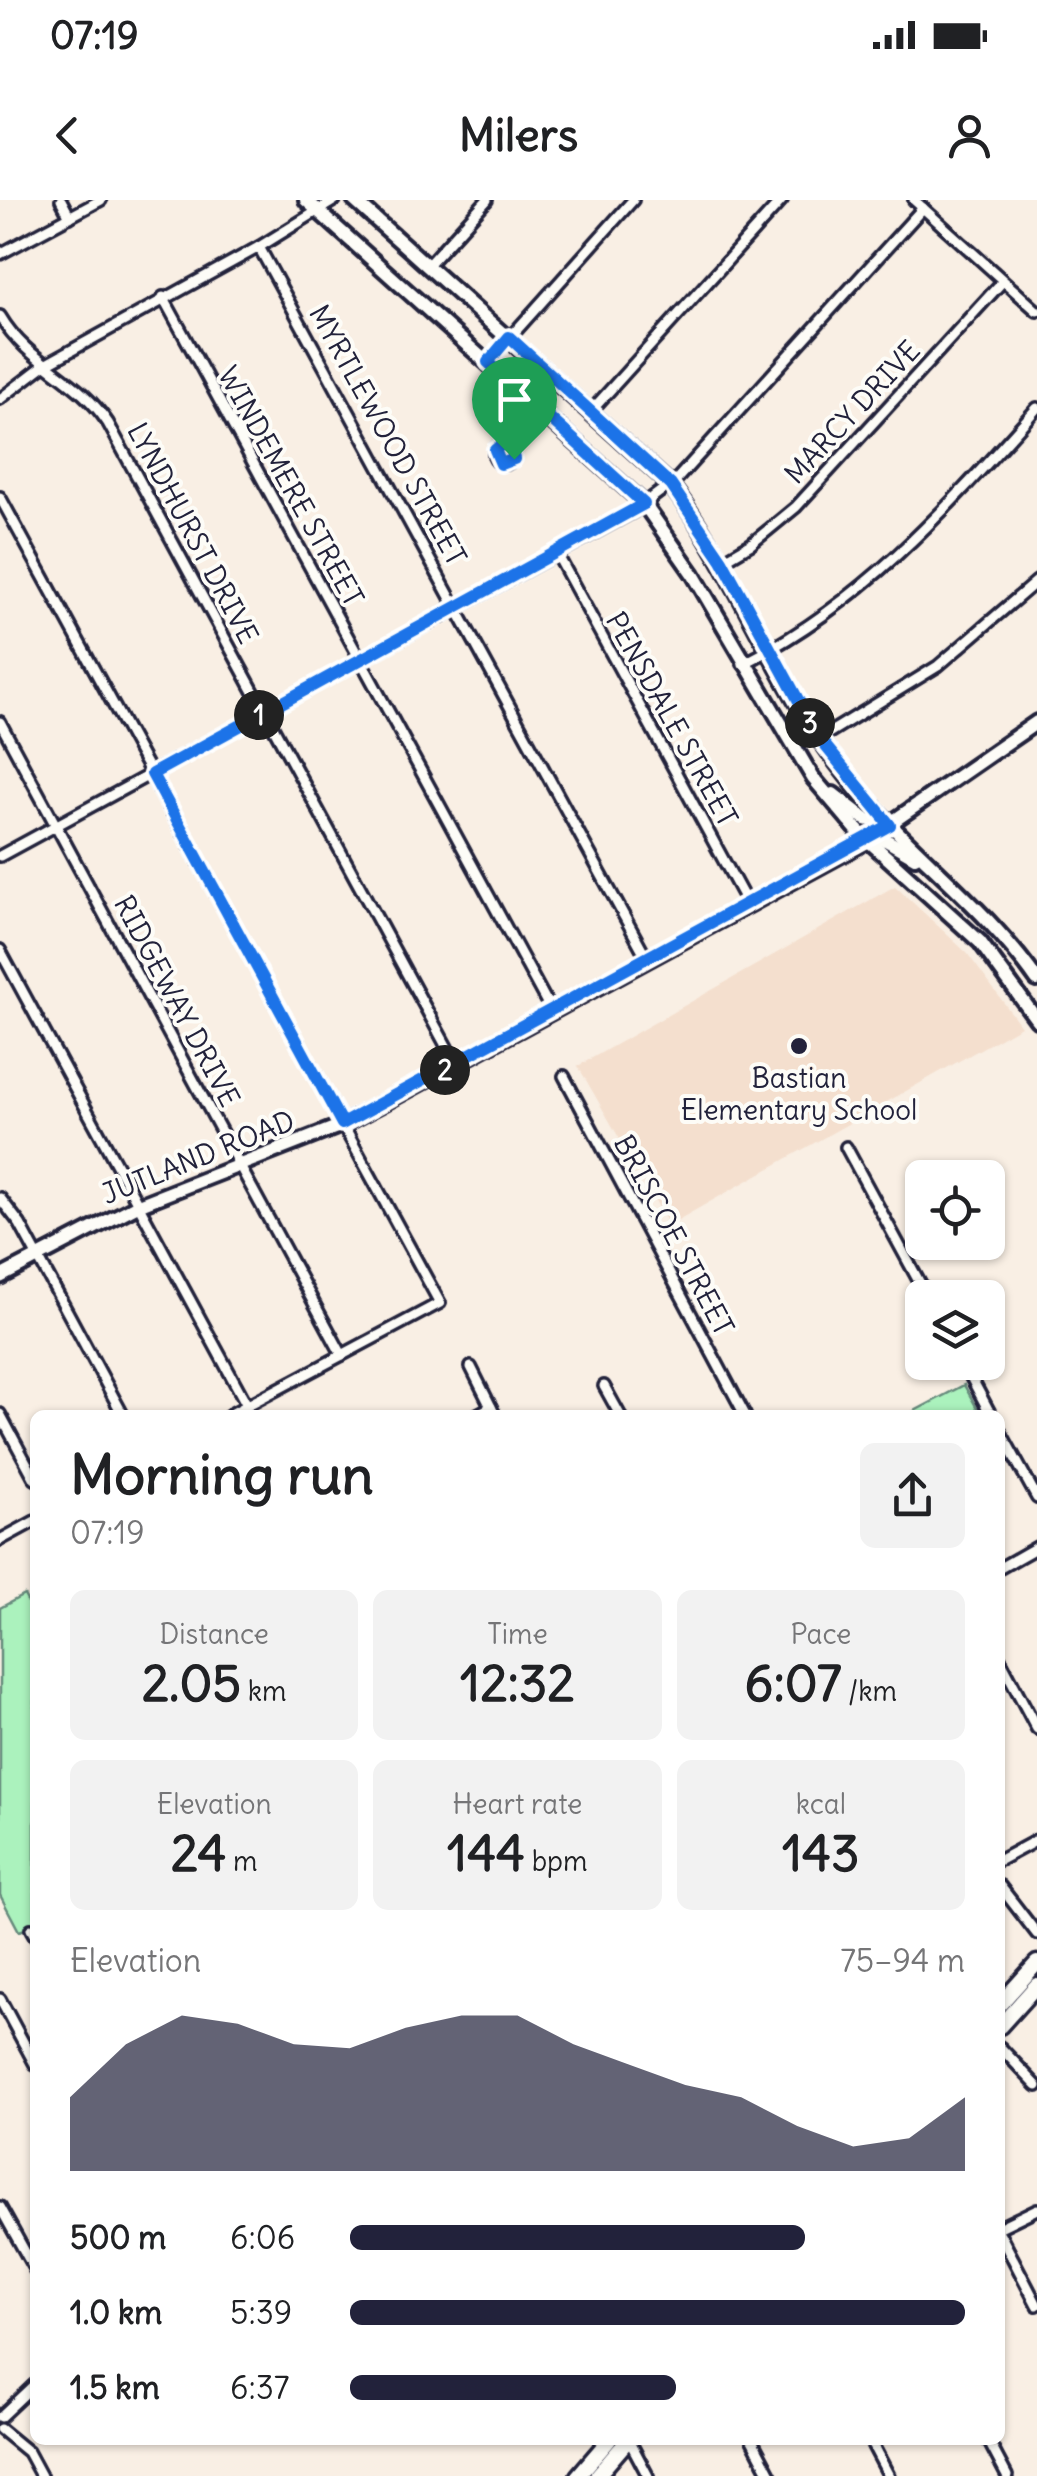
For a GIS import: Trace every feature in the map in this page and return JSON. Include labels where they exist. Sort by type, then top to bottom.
[{"type":"main road","points":[[306,200],[644,504],[694,574],[743,664],[813,778],[868,840],[954,916],[1024,996],[1037,1020]]},
{"type":"main road","points":[[354,200],[671,485],[722,560],[768,651],[819,738],[890,825],[968,900],[1037,984],[1024,996]]},
{"type":"main road","name":"JUTLAND ROAD","points":[[0,1277],[138,1204],[342,1124],[456,1064],[868,840],[1037,722]]},
{"type":"main road","points":[[813,778],[864,818],[890,825]]},
{"type":"main road","points":[[868,840],[886,840],[934,869]]},
{"type":"main road","points":[[954,916],[968,900]]},
{"type":"main road","points":[[1005,1998],[1037,1963]]},
{"type":"main road","points":[[1005,2020],[1037,1985]]},
{"type":"main road","points":[[578,2476],[605,2445]]},
{"type":"main road","points":[[597,2476],[624,2445]]},
{"type":"street","points":[[61,200],[70,217]]},
{"type":"street","points":[[0,254],[100,200]]},
{"type":"street","points":[[0,399],[43,366],[163,297],[259,248],[335,200]]},
{"type":"street","points":[[428,265],[487,200]]},
{"type":"street","points":[[488,362],[633,200]]},
{"type":"street","points":[[592,410],[782,200]]},
{"type":"street","points":[[914,200],[1037,311]]},
{"type":"street","points":[[0,856],[362,662],[644,504],[671,485],[923,208]]},
{"type":"street","name":"MYRTLEWOOD STREET","points":[[259,248],[648,960]]},
{"type":"street","name":"MARCY DRIVE","points":[[722,560],[751,544],[796,506],[1003,281]]},
{"type":"street","name":"WINDEMERE STREET","points":[[163,297],[552,1012]]},
{"type":"street","name":"LYNDHURST DRIVE","points":[[0,316],[14,338],[43,366],[78,386],[108,423],[456,1064]]},
{"type":"street","points":[[743,664],[836,608],[878,574],[933,523],[1037,408]]},
{"type":"street","points":[[511,446],[542,411]]},
{"type":"street","points":[[0,497],[440,1304],[238,1410]]},
{"type":"street","name":"PENSDALE STREET","points":[[557,554],[748,905]]},
{"type":"street","points":[[819,738],[938,666],[1037,580]]},
{"type":"street","name":"RIDGEWAY DRIVE","points":[[0,722],[342,1354]]},
{"type":"street","points":[[0,950],[247,1405]]},
{"type":"street","name":"BRISCOE STREET","points":[[564,1076],[742,1410]]},
{"type":"street","points":[[846,1147],[918,1280]]},
{"type":"street","points":[[0,1198],[38,1256],[120,1410]]},
{"type":"street","points":[[471,1367],[492,1410]]},
{"type":"street","points":[[973,1380],[988,1410]]},
{"type":"street","points":[[604,1386],[617,1410]]},
{"type":"street","points":[[0,1414],[30,1470]]},
{"type":"street","points":[[1005,1440],[1037,1498]]},
{"type":"street","points":[[0,1540],[30,1524]]},
{"type":"street","points":[[1005,1565],[1037,1548]]},
{"type":"street","points":[[1005,1668],[1037,1728]]},
{"type":"street","points":[[1005,1857],[1037,1840]]},
{"type":"street","points":[[1005,1892],[1037,1934]]},
{"type":"street","points":[[0,1999],[30,2055]]},
{"type":"street","points":[[1005,2052],[1037,2086]]},
{"type":"street","points":[[0,2206],[30,2261]]},
{"type":"street","points":[[1005,2227],[1037,2208]]},
{"type":"street","points":[[1005,2240],[1037,2305]]},
{"type":"street","points":[[0,2417],[30,2389]]},
{"type":"street","points":[[0,2429],[28,2452],[41,2476]]},
{"type":"street","points":[[631,2445],[648,2476]]},
{"type":"street","points":[[754,2445],[770,2476]]},
{"type":"street","points":[[873,2445],[889,2476]]},
{"type":"street","points":[[991,2445],[1007,2476]]},
{"type":"shaded area","name":"Bastian Elementary School","points":[[895,886],[967,953],[1021,1026],[669,1225],[578,1066]]},
{"type":"green space","points":[[964,1385],[978,1410],[916,1410]]},
{"type":"green space","points":[[24,1595],[30,1606],[30,1928],[19,1931],[0,1895],[0,1608]]},
{"type":"place","name":"Bastian Elementary School","points":[[799,1046]]},
{"type":"route","points":[[514,459],[501,464],[494,454],[496,447],[511,446],[542,411],[488,362],[509,337],[671,485],[701,524],[819,738],[890,825],[856,847],[342,1124],[152,774],[644,504],[542,411],[511,446],[514,459]]}]
